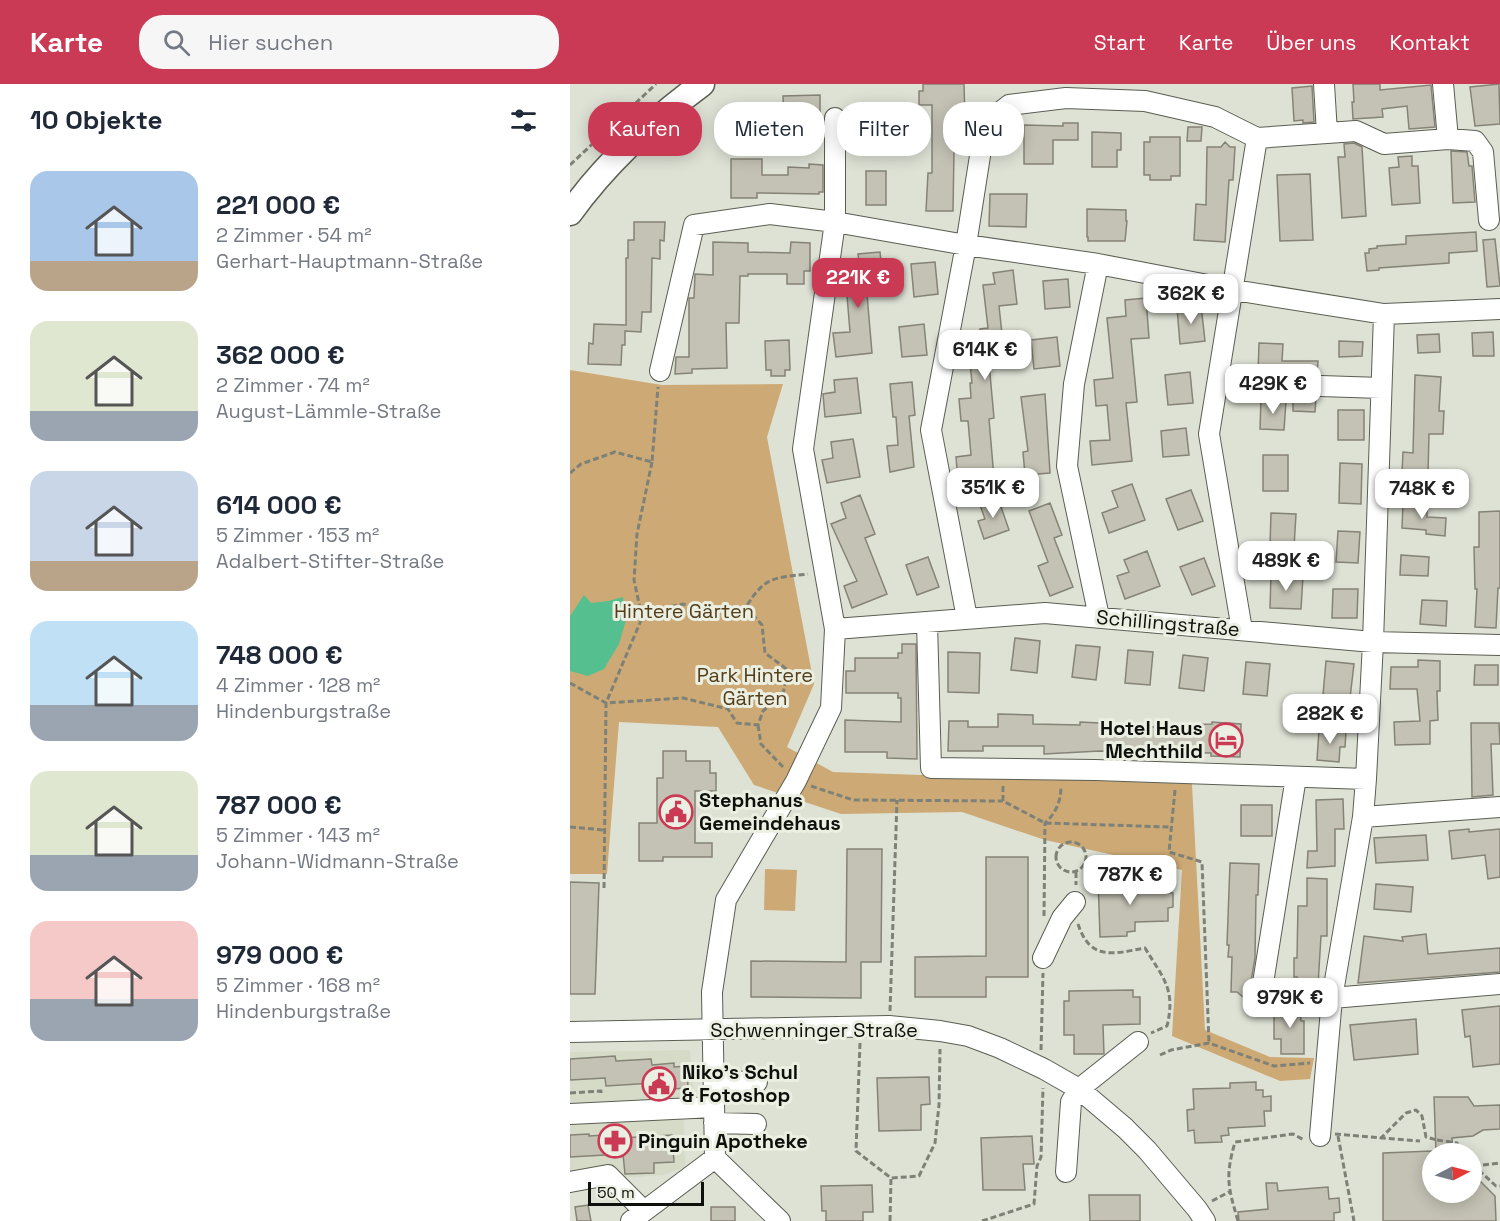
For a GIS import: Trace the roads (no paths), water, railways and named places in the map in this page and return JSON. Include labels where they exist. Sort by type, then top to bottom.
[{"type":"main road","points":[[570,213],[606,170],[640,135],[702,84]]},
{"type":"street","points":[[1324,84],[1327,133]]},
{"type":"street","points":[[1443,84],[1448,140]]},
{"type":"street","points":[[967,618],[931,430],[966,245],[985,124],[1009,105],[1066,99],[1145,101],[1215,117],[1257,138],[1356,131],[1384,144],[1448,140],[1475,141],[1483,152],[1489,220]]},
{"type":"street","points":[[780,1221],[715,1158],[712,992],[726,900],[796,780],[831,708],[835,629],[803,449],[836,222],[835,118]]},
{"type":"street","points":[[1242,630],[1209,434],[1257,138]]},
{"type":"street","points":[[660,370],[694,225],[770,214],[836,222],[966,245],[1098,264],[1234,290],[1384,314],[1500,309]]},
{"type":"street","points":[[1098,264],[1074,384],[1067,466],[1099,617]]},
{"type":"street","points":[[1329,1135],[1327,1062],[1332,998],[1363,817],[1366,779],[1384,314]]},
{"type":"street","points":[[1290,385],[1381,388]]},
{"type":"street","name":"Schillingstraße","points":[[835,629],[1045,613],[1373,642],[1500,645]]},
{"type":"street","points":[[927,623],[931,768],[1366,779]]},
{"type":"street","points":[[1263,983],[1296,777]]},
{"type":"street","points":[[1363,817],[1500,807]]},
{"type":"street","points":[[1043,958],[1062,918],[1075,902]]},
{"type":"street","points":[[1332,998],[1500,984]]},
{"type":"street","name":"Schwenninger Straße","points":[[570,1032],[890,1026],[968,1036],[1044,1069],[1079,1089],[1147,1150],[1205,1221]]},
{"type":"street","points":[[1066,1172],[1071,1102],[1079,1089],[1142,1038]]},
{"type":"street","points":[[714,1081],[757,1082]]},
{"type":"street","points":[[570,1114],[714,1115],[756,1124]]},
{"type":"street","points":[[570,1182],[608,1175],[637,1216],[715,1158]]},
{"type":"place","name":"Hotel Haus Mechthild","points":[[1226,740]]},
{"type":"place","name":"Stephanus Gemeindehaus","points":[[676,812]]},
{"type":"place","name":"Niko's Schul & Fotoshop","points":[[659,1084]]},
{"type":"place","name":"Pinguin Apotheke","points":[[615,1141]]},
{"type":"park label","name":"Hintere Gärten","points":[[684,611]]},
{"type":"park label","name":"Park Hintere Gärten","points":[[755,686]]}]
